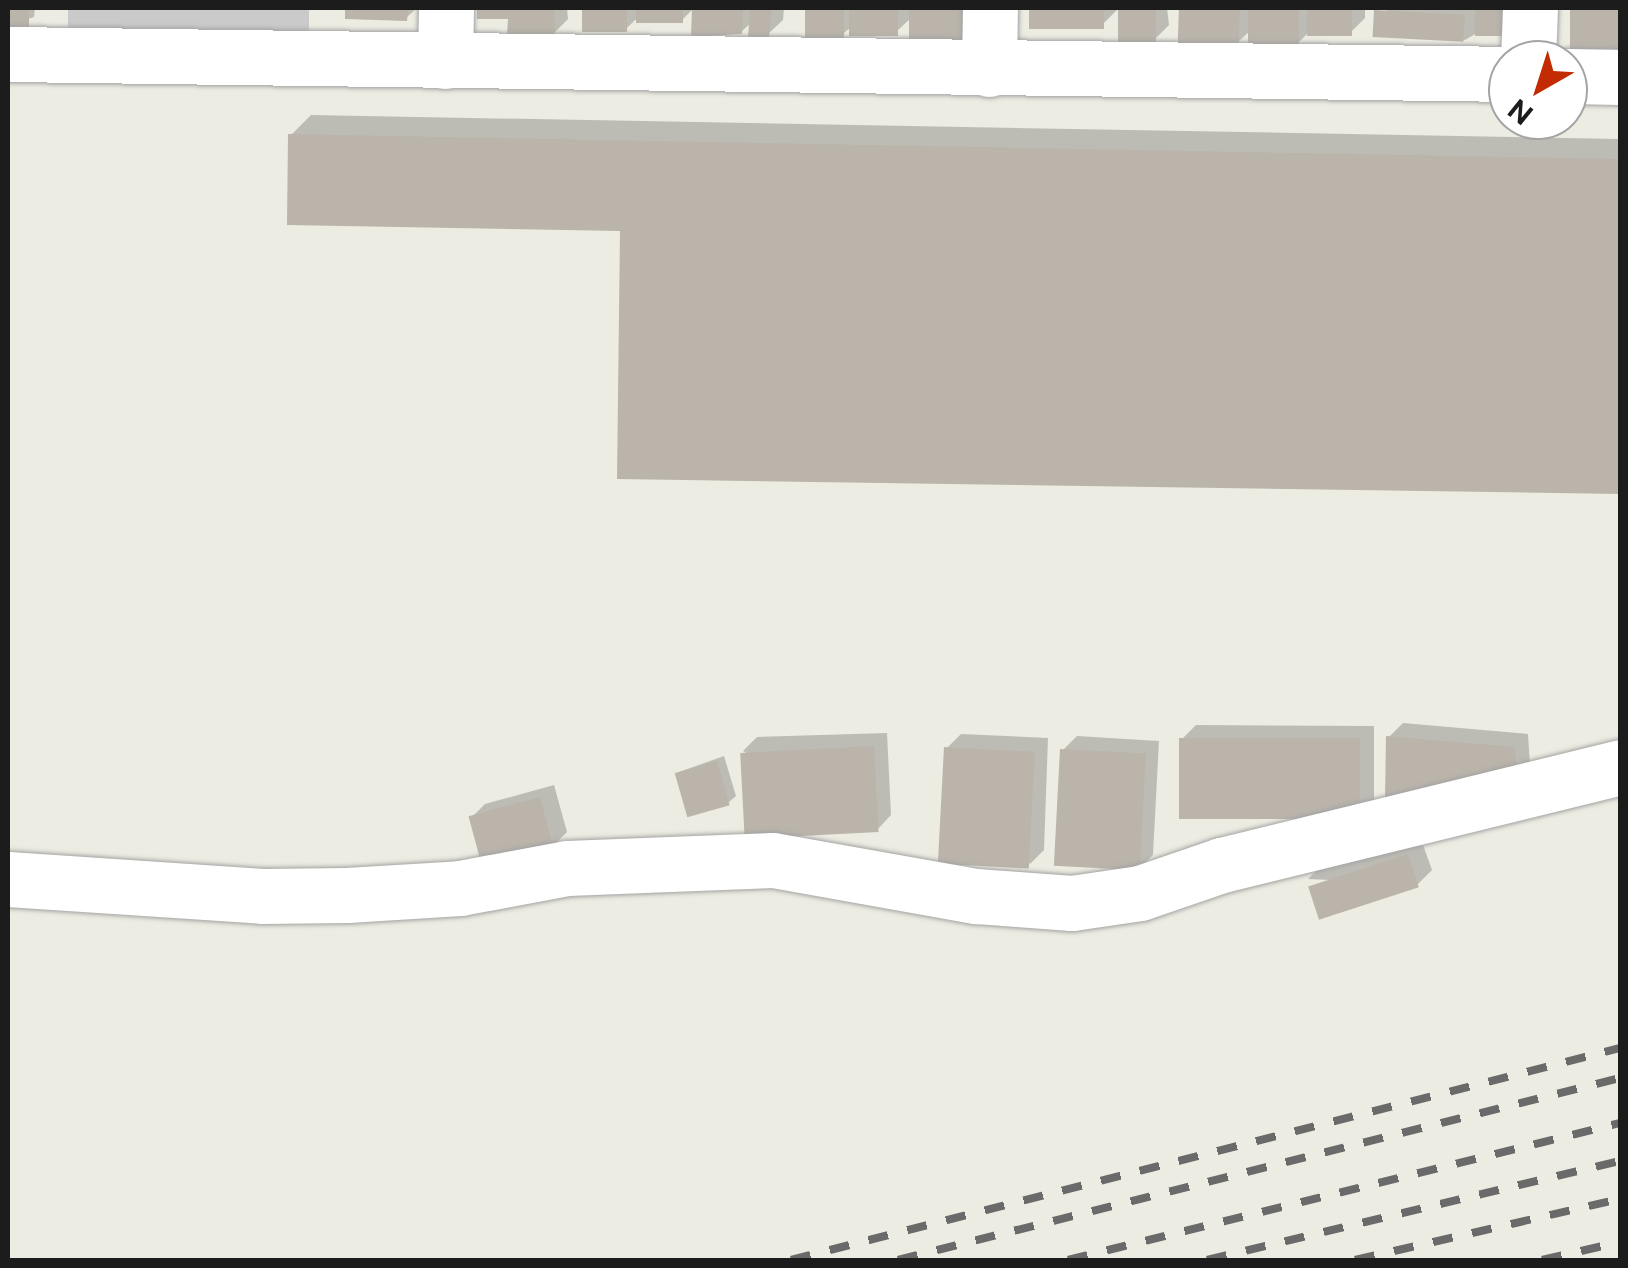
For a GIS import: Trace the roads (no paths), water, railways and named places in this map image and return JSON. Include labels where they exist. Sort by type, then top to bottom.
[{"type":"street","points":[[445,61],[446,8]]},
{"type":"street","points":[[989,69],[990,8]]},
{"type":"street","points":[[1529,40],[1530,8]]},
{"type":"street","points":[[34,39],[445,61],[1488,74]]},
{"type":"street","points":[[1588,76],[1620,77]]},
{"type":"street","points":[[8,879],[262,896],[346,895],[460,888],[566,868],[774,860],[976,896],[1072,903],[1140,893],[1222,865],[1620,768]]},
{"type":"railway","points":[[791,1260],[1620,1048]]},
{"type":"railway","points":[[898,1260],[1620,1078]]},
{"type":"railway","points":[[1068,1260],[1620,1123]]},
{"type":"railway","points":[[1207,1260],[1620,1161]]},
{"type":"railway","points":[[1355,1260],[1620,1199]]},
{"type":"railway","points":[[1542,1260],[1620,1242]]}]
